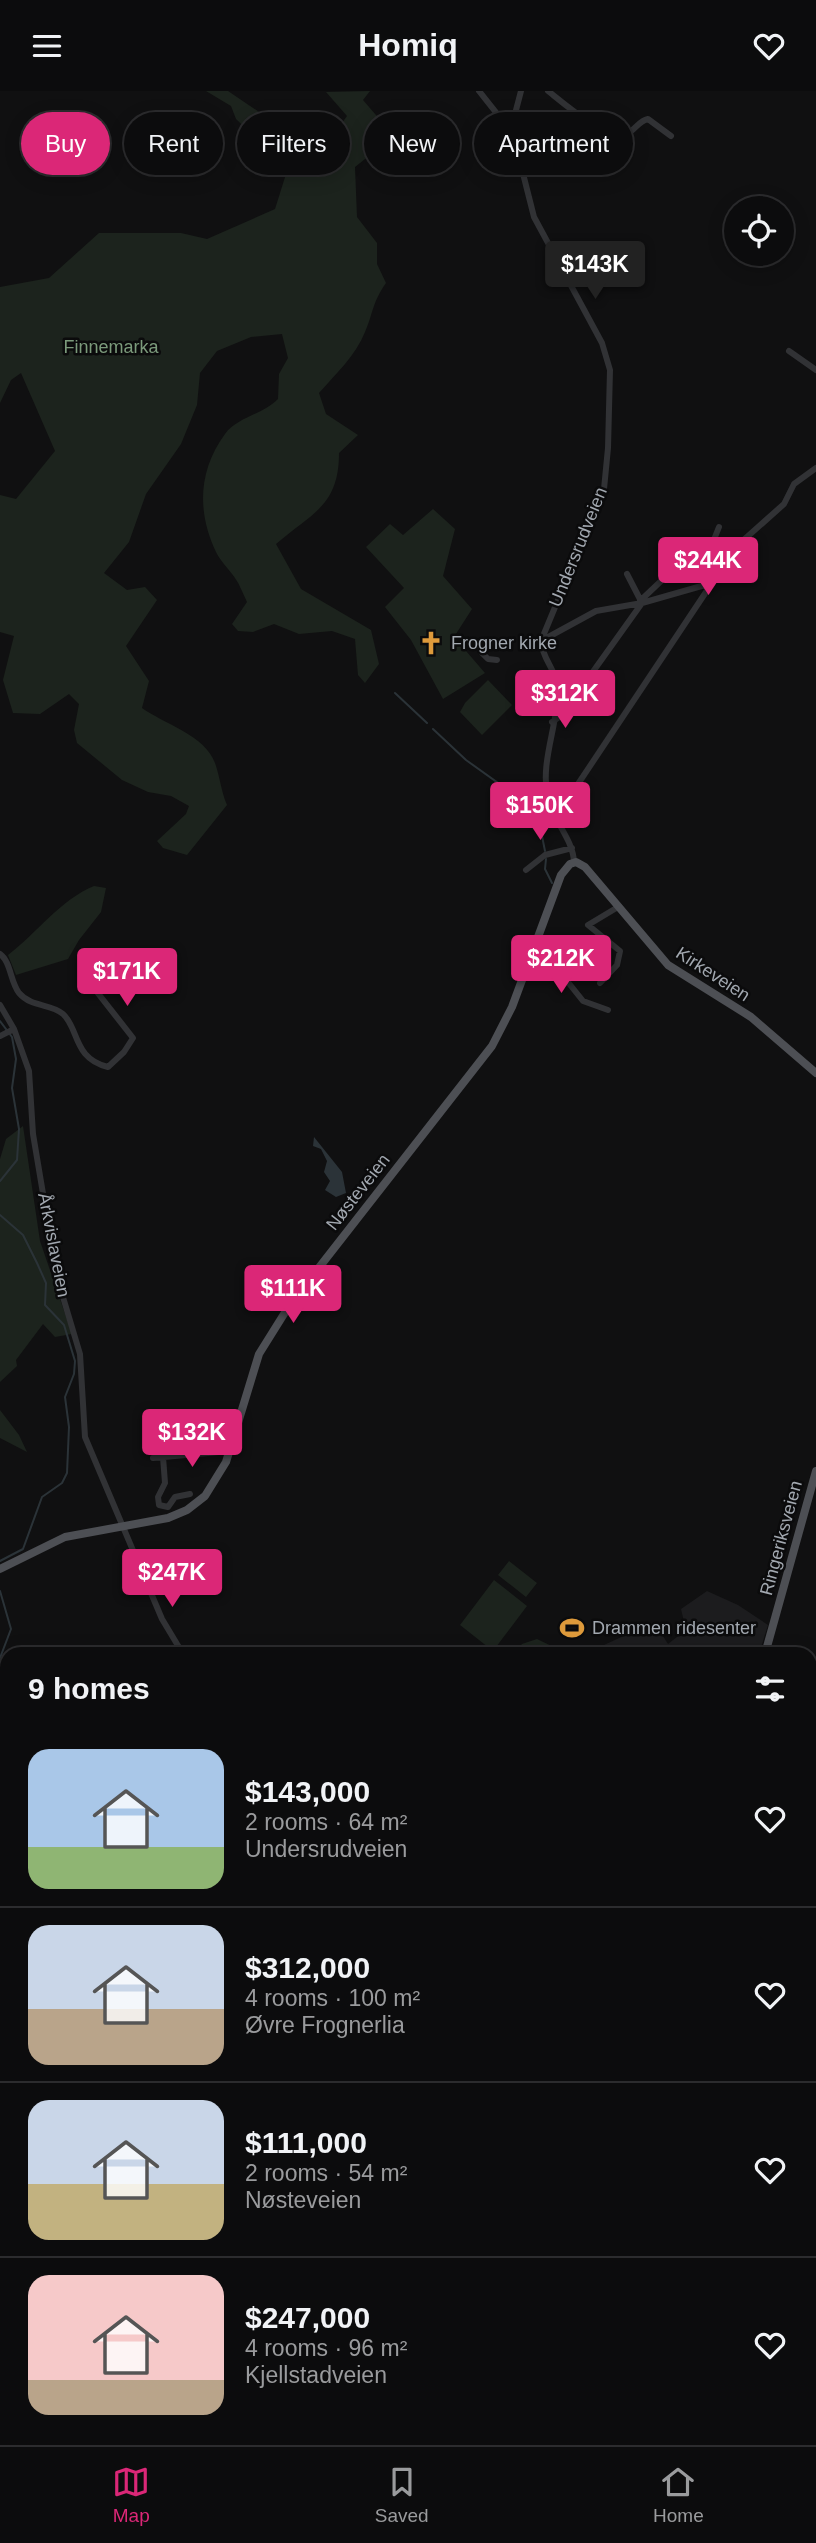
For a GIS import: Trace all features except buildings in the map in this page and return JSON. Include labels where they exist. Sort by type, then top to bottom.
[{"type":"main road","name":"Kirkeveien","points":[[571,863],[587,870],[668,965],[751,1017],[816,1073]]},
{"type":"main road","name":"Nøsteveien","points":[[0,1569],[65,1537],[159,1520],[194,1506],[214,1486],[230,1451],[254,1367],[267,1338],[492,1046],[507,1018],[561,875],[571,863]]},
{"type":"main road","name":"Ringeriksveien","points":[[767,1647],[816,1471]]},
{"type":"street","name":"Undersrudveien","points":[[479,91],[496,112]]},
{"type":"street","points":[[516,112],[521,91]]},
{"type":"street","points":[[548,91],[575,113],[615,135],[626,135],[648,119],[671,136]]},
{"type":"street","name":"Undersrudveien","points":[[525,175],[534,217],[605,350],[611,379],[604,489],[541,641]]},
{"type":"street","points":[[789,351],[816,370]]},
{"type":"street","points":[[556,817],[738,545],[784,504],[794,484],[816,468]]},
{"type":"street","points":[[552,722],[562,715],[641,602],[680,563],[709,545],[717,536],[719,527]]},
{"type":"street","points":[[627,573],[641,602]]},
{"type":"street","points":[[571,863],[572,848],[556,817],[547,789],[557,684],[544,658],[541,641],[591,613],[712,583]]},
{"type":"street","points":[[481,652],[488,659],[497,660]]},
{"type":"street","points":[[526,870],[545,855],[572,848]]},
{"type":"street","points":[[600,983],[615,969],[620,951],[588,925],[618,908]]},
{"type":"street","points":[[536,942],[583,1001],[608,1010]]},
{"type":"street","points":[[0,954],[6,960],[15,986],[25,998],[65,1016],[81,1048],[96,1062],[108,1067],[124,1052],[133,1038],[95,993],[86,978],[88,970]]},
{"type":"street","name":"Årkvislaveien","points":[[0,1005],[30,1080],[32,1126],[57,1277],[80,1354],[85,1437],[166,1628],[178,1647]]},
{"type":"street","points":[[0,1036],[11,1031]]},
{"type":"street","points":[[153,1458],[230,1451]]},
{"type":"street","points":[[163,1457],[165,1483],[159,1494],[159,1505],[168,1507],[175,1497],[190,1494]]},
{"type":"shaded area","points":[[314,1137],[342,1172],[346,1193],[336,1197],[325,1190],[330,1181],[324,1172],[327,1161],[321,1149],[313,1146]]},
{"type":"shaded area","points":[[707,1591],[738,1605],[768,1625],[761,1647],[604,1647],[654,1622],[668,1644],[686,1630],[681,1609]]},
{"type":"green space","name":"Finnemarka","points":[[206,91],[228,91],[259,112],[237,112],[237,120],[231,106]]},
{"type":"green space","name":"Finnemarka","points":[[370,91],[363,100],[373,112],[364,112],[364,160],[355,167],[357,217],[377,243],[377,264],[386,283],[356,349],[319,393],[326,414],[358,435],[339,453],[338,471],[329,497],[312,516],[276,544],[301,589],[371,630],[379,664],[365,683],[358,675],[355,639],[332,631],[299,634],[274,624],[253,632],[238,631],[232,624],[247,602],[210,537],[203,507],[205,477],[216,448],[230,428],[278,399],[279,374],[288,358],[282,334],[251,337],[217,351],[200,373],[197,405],[181,444],[146,494],[129,542],[104,573],[127,590],[145,587],[157,600],[126,646],[149,681],[142,708],[202,745],[210,753],[217,768],[227,805],[187,855],[163,848],[157,841],[186,814],[189,806],[171,796],[148,792],[122,780],[77,743],[74,730],[79,704],[69,694],[40,714],[13,713],[3,680],[14,636],[0,632],[0,495],[16,499],[55,451],[21,373],[11,380],[0,403],[0,287],[49,278],[99,233],[181,233],[207,239],[275,209],[286,175],[350,175],[350,112],[344,112],[326,92]]},
{"type":"green space","points":[[433,509],[455,529],[443,576],[472,609],[454,637],[485,673],[443,699],[411,640],[385,607],[404,588],[366,547],[390,524],[403,535]]},
{"type":"green space","points":[[488,680],[512,705],[482,735],[460,712],[465,703]]},
{"type":"green space","points":[[94,886],[106,888],[101,912],[68,959],[16,975],[8,955],[59,908]]},
{"type":"green space","points":[[23,1126],[40,1241],[72,1334],[55,1337],[43,1324],[16,1360],[17,1366],[0,1382],[0,1159],[6,1139]]},
{"type":"green space","points":[[0,1410],[19,1435],[27,1452],[0,1438]]},
{"type":"green space","points":[[509,1561],[537,1583],[526,1597],[498,1575]]},
{"type":"green space","points":[[494,1580],[527,1606],[496,1647],[488,1647],[460,1625]]},
{"type":"green space","points":[[537,1639],[554,1647],[520,1647]]},
{"type":"waterway","points":[[395,693],[427,723]]},
{"type":"waterway","points":[[433,729],[466,760],[537,811],[545,851]]},
{"type":"waterway","points":[[546,859],[545,869],[552,883]]},
{"type":"waterway","points":[[0,1021],[12,1037],[16,1059],[12,1088],[19,1129],[17,1160],[0,1181]]},
{"type":"waterway","points":[[0,1215],[23,1235],[46,1283],[45,1305],[64,1325],[75,1361],[74,1374],[65,1397],[69,1427],[67,1473],[62,1483],[42,1497],[23,1549],[0,1561]]},
{"type":"waterway","points":[[0,1591],[11,1629],[4,1647]]},
{"type":"place","name":"Frogner kirke","points":[[431,643]]},
{"type":"place","name":"Drammen ridesenter","points":[[572,1628]]}]
